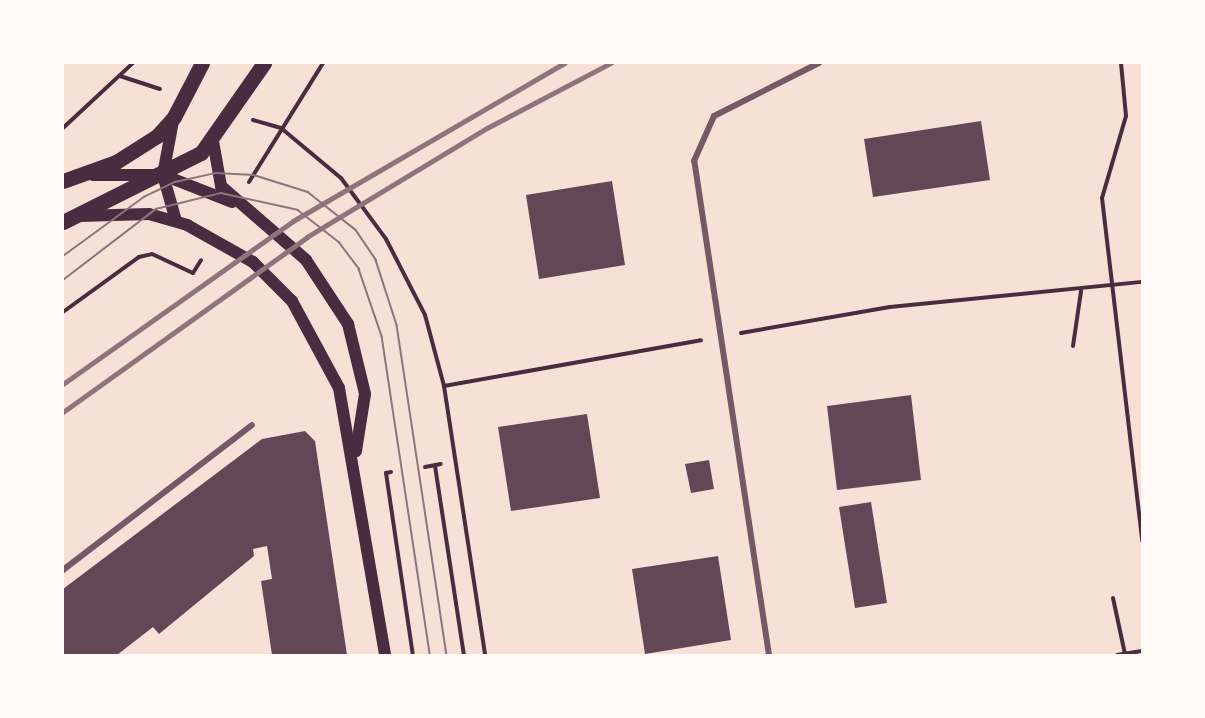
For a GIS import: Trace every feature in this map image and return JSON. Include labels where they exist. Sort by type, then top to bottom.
[{"type":"main road","points":[[176,221],[163,174],[174,117],[202,63]]},
{"type":"main road","points":[[68,219],[163,174],[213,141],[264,63]]},
{"type":"main road","points":[[69,179],[141,148],[174,117]]},
{"type":"main road","points":[[213,141],[216,173],[237,204],[312,269],[348,324],[359,352],[365,394],[355,455]]},
{"type":"main road","points":[[69,179],[163,174],[237,204]]},
{"type":"main road","points":[[68,219],[149,214],[176,221],[200,231],[253,262],[282,289],[333,371],[355,455],[385,655]]},
{"type":"street","points":[[769,655],[694,161],[714,116],[819,63]]},
{"type":"street","points":[[63,570],[252,425]]},
{"type":"path","points":[[63,128],[133,63]]},
{"type":"path","points":[[258,168],[323,63]]},
{"type":"path","points":[[1121,63],[1126,116],[1102,198],[1142,541]]},
{"type":"path","points":[[120,76],[163,90]]},
{"type":"path","points":[[248,118],[281,128],[315,154],[378,226],[425,315],[444,386],[485,655]]},
{"type":"path","points":[[63,312],[139,257],[160,257],[193,273],[202,259]]},
{"type":"path","points":[[444,386],[890,307],[1080,291],[1142,282]]},
{"type":"path","points":[[1073,346],[1080,291]]},
{"type":"path","points":[[425,467],[441,464]]},
{"type":"path","points":[[435,465],[464,655]]},
{"type":"path","points":[[391,472],[386,473],[414,655]]},
{"type":"path","points":[[1113,598],[1125,654]]},
{"type":"path","points":[[1117,655],[1142,651]]},
{"type":"building","points":[[981,121],[990,180],[873,197],[864,139]]},
{"type":"building","points":[[612,181],[625,265],[539,279],[526,195]]},
{"type":"building","points":[[911,395],[921,480],[837,490],[827,406]]},
{"type":"building","points":[[587,414],[600,498],[511,511],[498,427]]},
{"type":"building","points":[[305,431],[315,441],[347,655],[272,655],[261,581],[272,579],[267,546],[253,549],[254,556],[159,634],[153,627],[117,655],[63,655],[63,589],[262,439]]},
{"type":"building","points":[[709,460],[714,489],[691,493],[685,464]]},
{"type":"building","points":[[871,502],[887,603],[855,608],[839,507]]},
{"type":"building","points":[[718,556],[731,640],[645,654],[632,569]]},
{"type":"tram line","points":[[63,256],[144,197],[175,182],[216,173],[254,175],[308,192],[356,230],[376,260],[397,325],[447,655]]},
{"type":"tram line","points":[[63,280],[156,209],[221,193],[298,210],[339,242],[359,269],[382,336],[430,655]]},
{"type":"railway","points":[[63,384],[293,221],[564,63]]},
{"type":"railway","points":[[63,412],[307,237],[487,128],[611,63]]}]
